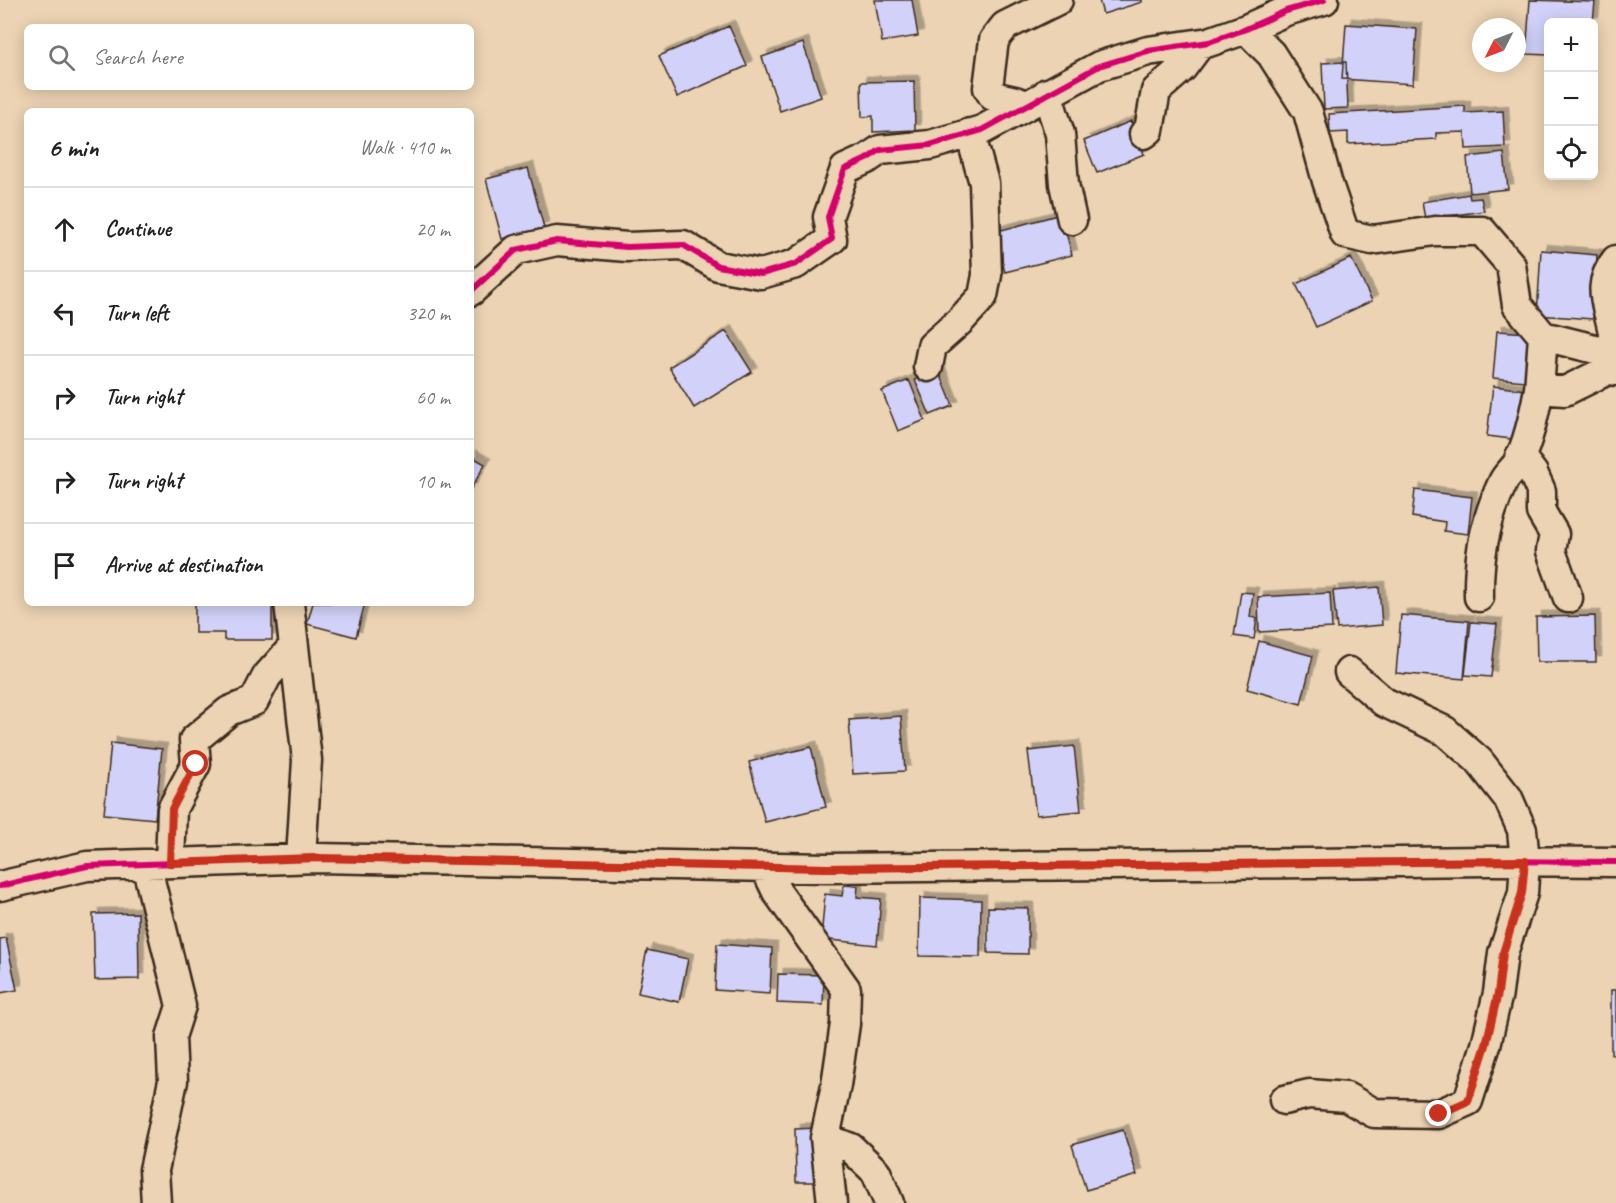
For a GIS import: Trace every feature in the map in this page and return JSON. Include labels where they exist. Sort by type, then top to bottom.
[{"type":"street","points":[[1036,99],[993,96],[988,88],[994,39],[1005,26],[1058,0]]},
{"type":"street","points":[[474,288],[516,250],[557,241],[627,248],[683,245],[718,266],[762,274],[796,264],[832,239],[828,217],[845,169],[867,159],[879,150],[930,145],[982,130],[1099,66],[1148,51],[1200,44],[1246,29],[1286,11],[1324,0]]},
{"type":"street","points":[[1246,29],[1271,54],[1308,112],[1327,181],[1345,234],[1372,240],[1435,231],[1482,231],[1511,265],[1517,305],[1543,336],[1607,352],[1615,369]]},
{"type":"street","points":[[1144,134],[1149,130],[1156,91],[1182,68],[1200,44]]},
{"type":"street","points":[[1036,99],[1060,134],[1064,184],[1072,220]]},
{"type":"street","points":[[928,367],[932,346],[983,296],[987,275],[984,183],[970,133]]},
{"type":"street","points":[[1615,369],[1614,335],[1605,301],[1604,280],[1616,260]]},
{"type":"street","points":[[1479,597],[1478,575],[1492,510],[1504,479],[1516,465],[1534,416],[1539,389],[1543,336]]},
{"type":"street","points":[[1539,389],[1564,391],[1615,369]]},
{"type":"street","points":[[1520,456],[1533,473],[1541,491],[1541,512],[1554,534],[1551,551],[1568,598]]},
{"type":"street","points":[[289,606],[307,760],[301,858]]},
{"type":"street","points":[[156,1203],[154,1170],[173,1081],[171,1037],[182,1006],[158,863],[172,809],[196,764],[194,740],[229,711],[254,701],[267,676],[293,647]]},
{"type":"street","points":[[1284,1100],[1309,1094],[1346,1097],[1374,1113],[1439,1114],[1468,1101],[1486,1045],[1498,993],[1503,953],[1522,893],[1525,861],[1522,830],[1508,798],[1479,761],[1444,730],[1384,702],[1349,672]]},
{"type":"street","points":[[0,886],[87,866],[301,858],[765,867],[1616,862]]},
{"type":"street","points":[[765,867],[777,892],[846,989],[845,1024],[825,1138],[832,1203]]},
{"type":"street","points":[[825,1138],[850,1149],[876,1172],[889,1203]]},
{"type":"building","points":[[875,0],[912,0],[918,36],[882,42]]},
{"type":"building","points":[[1099,0],[1142,0],[1142,2],[1103,14]]},
{"type":"building","points":[[1530,0],[1595,2],[1593,18],[1544,18],[1544,55],[1526,54]]},
{"type":"building","points":[[1346,24],[1417,29],[1413,84],[1342,79]]},
{"type":"building","points":[[729,26],[747,66],[677,97],[659,56]]},
{"type":"building","points":[[803,43],[821,97],[780,111],[762,57]]},
{"type":"building","points":[[1346,62],[1348,108],[1324,109],[1322,63]]},
{"type":"building","points":[[914,81],[915,130],[873,132],[873,116],[862,117],[861,82]]},
{"type":"building","points":[[1465,106],[1465,113],[1503,111],[1505,147],[1466,149],[1465,132],[1436,133],[1436,139],[1348,144],[1348,132],[1330,133],[1329,114]]},
{"type":"building","points":[[1131,121],[1144,154],[1097,173],[1084,141]]},
{"type":"building","points":[[1504,153],[1508,189],[1470,193],[1467,157]]},
{"type":"building","points":[[528,168],[544,228],[502,239],[486,179]]},
{"type":"building","points":[[1469,194],[1470,199],[1481,198],[1484,211],[1425,219],[1422,202]]},
{"type":"building","points":[[1061,214],[1072,255],[1005,272],[994,232]]},
{"type":"building","points":[[1541,250],[1597,255],[1593,319],[1537,315]]},
{"type":"building","points":[[1351,258],[1372,301],[1316,327],[1296,284]]},
{"type":"building","points":[[726,331],[752,372],[694,408],[669,367]]},
{"type":"building","points":[[1497,331],[1529,333],[1525,381],[1493,378]]},
{"type":"building","points":[[939,371],[953,406],[930,415],[915,380]]},
{"type":"building","points":[[909,380],[925,420],[898,431],[882,391]]},
{"type":"building","points":[[1493,386],[1526,390],[1520,440],[1487,436]]},
{"type":"building","points":[[474,458],[485,464],[474,484]]},
{"type":"building","points":[[1415,490],[1472,497],[1468,534],[1444,531],[1445,522],[1412,517]]},
{"type":"building","points":[[1379,587],[1382,625],[1337,629],[1333,591]]},
{"type":"building","points":[[1241,592],[1253,593],[1250,617],[1257,618],[1254,639],[1234,636]]},
{"type":"building","points":[[1330,593],[1332,628],[1259,632],[1258,597]]},
{"type":"building","points":[[195,606],[272,606],[272,640],[224,640],[224,633],[195,633]]},
{"type":"building","points":[[312,606],[364,606],[356,637],[307,624]]},
{"type":"building","points":[[1401,615],[1469,621],[1464,679],[1396,673]]},
{"type":"building","points":[[1595,616],[1596,662],[1537,662],[1536,617]]},
{"type":"building","points":[[1471,622],[1497,624],[1491,677],[1465,675]]},
{"type":"building","points":[[1259,641],[1313,656],[1301,704],[1247,689]]},
{"type":"building","points":[[901,716],[905,771],[853,774],[849,720]]},
{"type":"building","points":[[111,743],[162,749],[155,819],[104,814]]},
{"type":"building","points":[[1074,746],[1081,811],[1036,815],[1028,751]]},
{"type":"building","points":[[811,747],[826,807],[765,822],[749,762]]},
{"type":"building","points":[[844,885],[858,886],[857,897],[881,899],[877,945],[821,939],[825,894],[842,896]]},
{"type":"building","points":[[920,898],[981,900],[980,957],[919,956]]},
{"type":"building","points":[[988,907],[1028,908],[1028,954],[988,953]]},
{"type":"building","points":[[138,913],[139,979],[95,980],[93,914]]},
{"type":"building","points":[[6,938],[17,990],[0,993],[0,939]]},
{"type":"building","points":[[717,944],[772,948],[770,994],[715,990]]},
{"type":"building","points":[[647,950],[688,959],[679,1002],[638,993]]},
{"type":"building","points":[[778,974],[824,975],[823,1005],[777,1003]]},
{"type":"building","points":[[1611,990],[1616,990],[1616,1054],[1611,1054]]},
{"type":"building","points":[[817,1128],[819,1182],[796,1182],[795,1129]]},
{"type":"building","points":[[1123,1130],[1137,1175],[1086,1190],[1072,1145]]},
{"type":"cycle path","points":[[474,288],[516,250],[557,241],[627,247],[683,245],[718,266],[761,274],[796,264],[832,239],[828,217],[845,169],[880,150],[930,145],[982,130],[1099,66],[1148,51],[1209,42],[1286,11],[1324,0]]},
{"type":"cycle path","points":[[0,886],[87,866],[317,858],[826,868],[1490,861],[1616,862]]},
{"type":"route","points":[[196,764],[172,809],[170,863],[316,858],[826,868],[1525,861],[1522,893],[1503,953],[1498,993],[1486,1045],[1468,1101],[1439,1114]]}]
